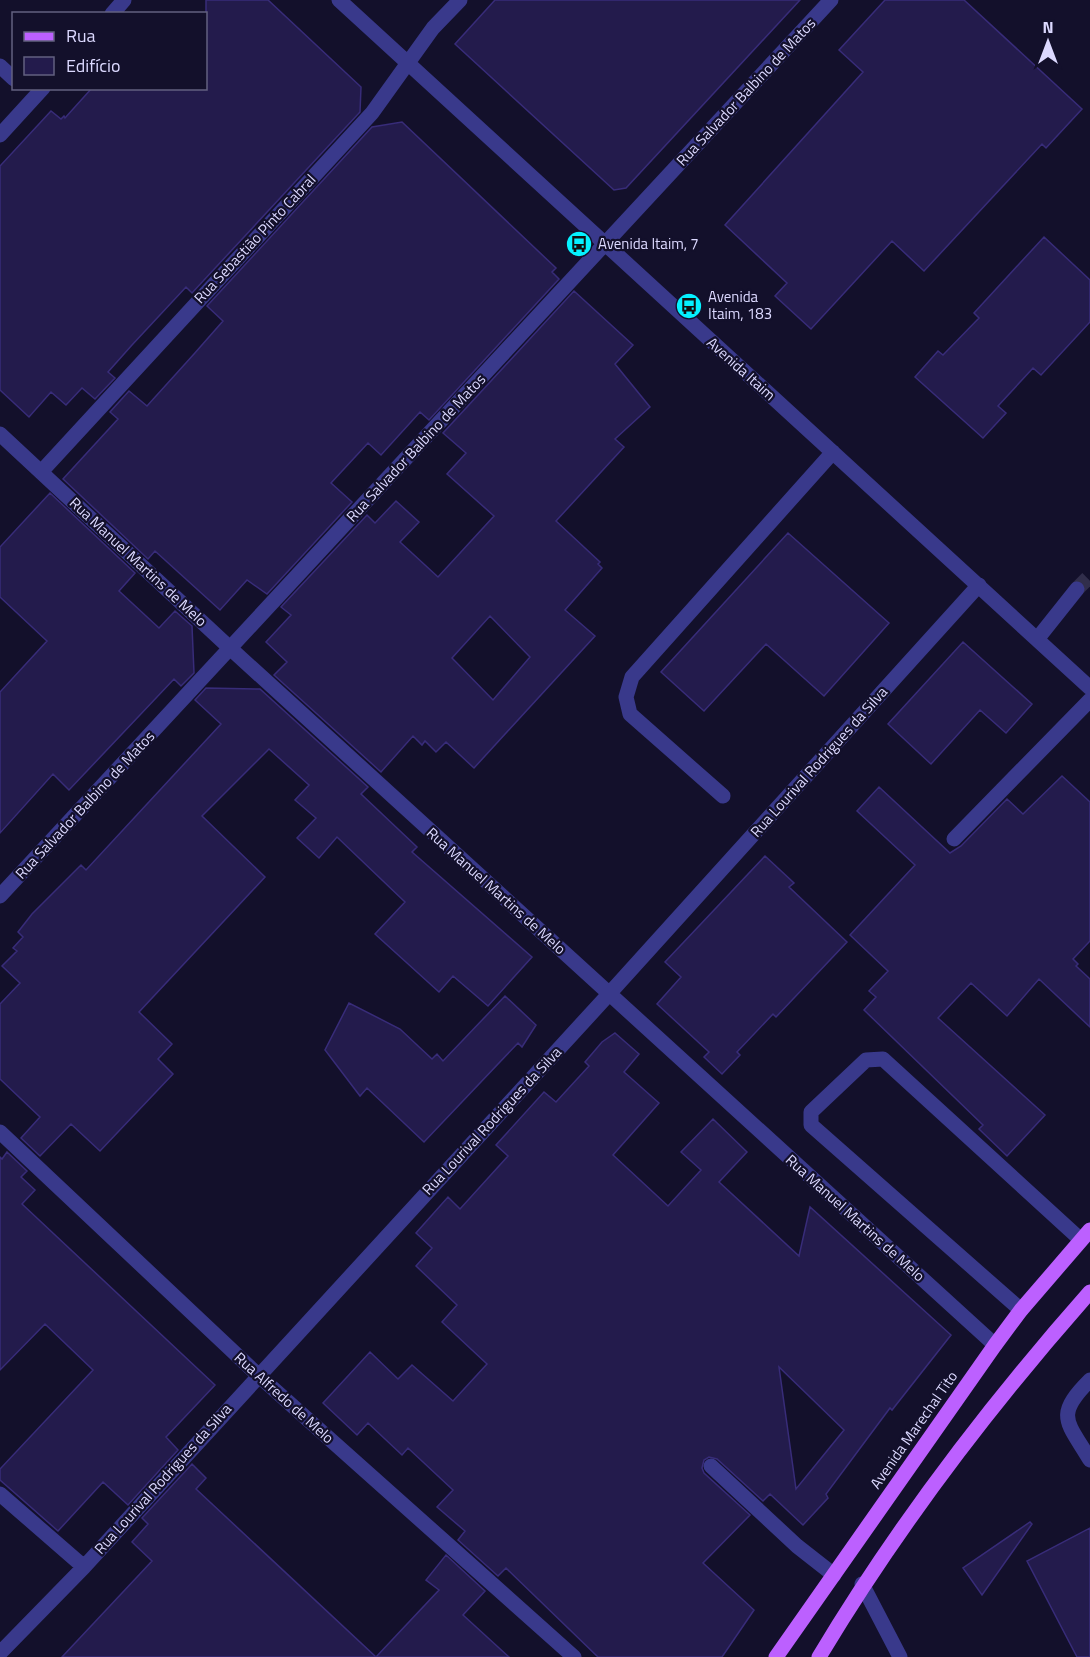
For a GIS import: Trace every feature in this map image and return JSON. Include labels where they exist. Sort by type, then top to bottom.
[{"type":"main road","name":"Avenida Marechal Tito","points":[[776,1657],[995,1345],[1021,1310],[1086,1235]]},
{"type":"main road","points":[[819,1657],[862,1584],[1024,1367],[1090,1292]]},
{"type":"street","points":[[114,12],[124,0]]},
{"type":"street","name":"Avenida Itaim","points":[[339,0],[1090,688]]},
{"type":"street","name":"Rua Sebastião Pinto Cabral","points":[[41,472],[372,113],[433,28],[460,0]]},
{"type":"street","name":"Rua Salvador Balbino de Matos","points":[[0,896],[831,0]]},
{"type":"street","points":[[0,66],[12,77]]},
{"type":"street","points":[[0,135],[33,92]]},
{"type":"street","name":"Rua Manuel Martins de Melo","points":[[0,434],[231,649],[995,1345]]},
{"type":"street","points":[[723,796],[630,714],[626,697],[632,677],[833,452]]},
{"type":"street","name":"Rua Lourival Rodrigues da Silva","points":[[0,1653],[84,1567],[609,994],[979,585]]},
{"type":"street","points":[[1038,638],[1077,589]]},
{"type":"street","points":[[954,839],[1090,700]]},
{"type":"street","points":[[1021,1310],[812,1125],[812,1112],[866,1060],[883,1059],[1086,1235]]},
{"type":"street","name":"Rua Alfredo de Melo","points":[[0,1132],[258,1375],[574,1657]]},
{"type":"street","points":[[1090,1380],[1073,1397],[1067,1413],[1067,1421],[1090,1460]]},
{"type":"street","points":[[711,1466],[797,1546],[834,1575]]},
{"type":"street","points":[[0,1494],[84,1567]]},
{"type":"street","points":[[862,1584],[900,1657]]},
{"type":"building","points":[[206,0],[268,0],[361,87],[360,112],[192,293],[186,287],[132,345],[108,372],[115,378],[95,399],[82,388],[66,405],[51,392],[29,417],[0,390],[0,166],[51,111],[61,119],[64,116],[65,118],[90,90],[207,90]]},
{"type":"building","points":[[495,0],[800,0],[626,188],[614,190],[455,44]]},
{"type":"building","points":[[885,0],[964,0],[1082,109],[1046,148],[1042,144],[924,271],[892,241],[811,329],[775,296],[787,283],[725,225],[863,72],[839,50]]},
{"type":"building","points":[[402,122],[556,268],[552,272],[559,279],[429,420],[420,412],[381,455],[368,443],[331,483],[352,502],[267,594],[247,580],[220,610],[155,551],[148,559],[63,479],[118,419],[110,412],[129,391],[147,406],[223,321],[207,306],[372,127]]},
{"type":"building","points":[[1044,237],[1090,280],[1090,322],[1041,375],[1033,368],[998,406],[1006,413],[983,438],[915,377],[938,351],[943,355],[979,318],[974,313]]},
{"type":"building","points":[[574,291],[633,345],[615,364],[650,407],[615,439],[624,447],[556,521],[600,562],[598,564],[602,568],[565,610],[595,636],[474,768],[446,742],[436,752],[425,741],[422,745],[413,736],[381,772],[274,675],[287,662],[266,642],[291,615],[281,607],[367,515],[375,523],[396,501],[419,522],[400,542],[438,577],[494,516],[447,474],[466,453],[443,433]],"holes":[[[490,616],[530,657],[493,700],[452,658]]]},
{"type":"building","points":[[50,493],[135,573],[119,591],[159,628],[175,611],[192,626],[194,673],[181,686],[174,679],[69,790],[53,774],[0,833],[0,692],[47,641],[0,597],[0,547]]},
{"type":"building","points":[[788,533],[889,623],[824,696],[766,644],[704,711],[661,672]]},
{"type":"building","points":[[963,642],[1032,704],[1006,733],[980,710],[931,764],[888,724]]},
{"type":"building","points":[[206,688],[260,689],[368,787],[361,794],[417,847],[412,852],[532,957],[488,1006],[453,976],[439,992],[375,934],[405,902],[337,837],[319,858],[297,838],[316,818],[295,800],[309,785],[269,749],[202,816],[265,877],[139,1012],[172,1044],[158,1059],[173,1074],[100,1151],[71,1124],[40,1156],[21,1138],[40,1117],[0,1079],[0,1004],[20,983],[2,966],[17,951],[13,948],[23,937],[18,932],[32,914],[81,865],[86,870],[221,724],[195,700]]},
{"type":"building","points":[[1062,776],[1090,802],[1090,941],[1073,959],[1078,964],[1076,966],[1090,979],[1090,1027],[1039,979],[1007,1016],[971,983],[938,1018],[1045,1115],[1007,1156],[979,1129],[983,1125],[864,1010],[876,997],[869,991],[888,971],[850,935],[915,865],[857,811],[879,787],[950,853],[961,846],[1007,799],[1023,814]]},
{"type":"building","points":[[765,856],[794,883],[789,887],[847,942],[776,1017],[773,1014],[737,1052],[740,1055],[722,1074],[704,1057],[709,1052],[657,1004],[681,977],[665,962]]},
{"type":"building","points":[[505,996],[536,1025],[522,1047],[518,1043],[424,1142],[367,1088],[360,1096],[325,1050],[349,1003],[400,1029],[432,1059],[437,1054],[443,1061]]},
{"type":"building","points":[[615,1033],[639,1054],[624,1072],[659,1103],[613,1155],[668,1206],[701,1170],[681,1152],[713,1119],[747,1152],[719,1182],[799,1256],[810,1207],[951,1335],[892,1410],[890,1408],[826,1494],[828,1498],[803,1525],[770,1494],[763,1501],[717,1459],[709,1457],[704,1460],[702,1468],[704,1473],[750,1515],[703,1563],[754,1610],[722,1657],[598,1657],[506,1568],[498,1576],[458,1540],[465,1531],[437,1507],[453,1490],[408,1448],[402,1455],[368,1423],[357,1435],[323,1403],[370,1352],[398,1379],[412,1365],[453,1401],[487,1364],[442,1322],[457,1305],[416,1266],[432,1248],[416,1233],[448,1197],[460,1209],[508,1156],[496,1145],[544,1092],[556,1102],[589,1066],[585,1062],[602,1042]],"holes":[[[779,1367],[844,1430],[796,1489]]]},
{"type":"building","points":[[7,1152],[27,1171],[21,1177],[35,1190],[22,1204],[215,1385],[166,1437],[178,1450],[128,1505],[103,1482],[58,1531],[0,1480],[0,1469],[93,1370],[45,1324],[0,1370],[0,1157],[2,1159]]},
{"type":"building","points":[[192,1464],[206,1478],[196,1489],[376,1657],[62,1657],[152,1561],[132,1542],[148,1524],[142,1518]]},
{"type":"building","points":[[1030,1522],[1032,1524],[982,1595],[963,1568]]},
{"type":"building","points":[[1090,1528],[1090,1657],[1077,1657],[1027,1561]]},
{"type":"building","points":[[446,1555],[485,1591],[463,1615],[509,1657],[376,1657],[439,1590],[426,1580]]},
{"type":"tunnel","points":[[1077,589],[1090,576]]},
{"type":"place","name":"Avenida Itaim, 7","points":[[579,244]]},
{"type":"place","name":"Avenida Itaim, 183","points":[[689,306]]}]
